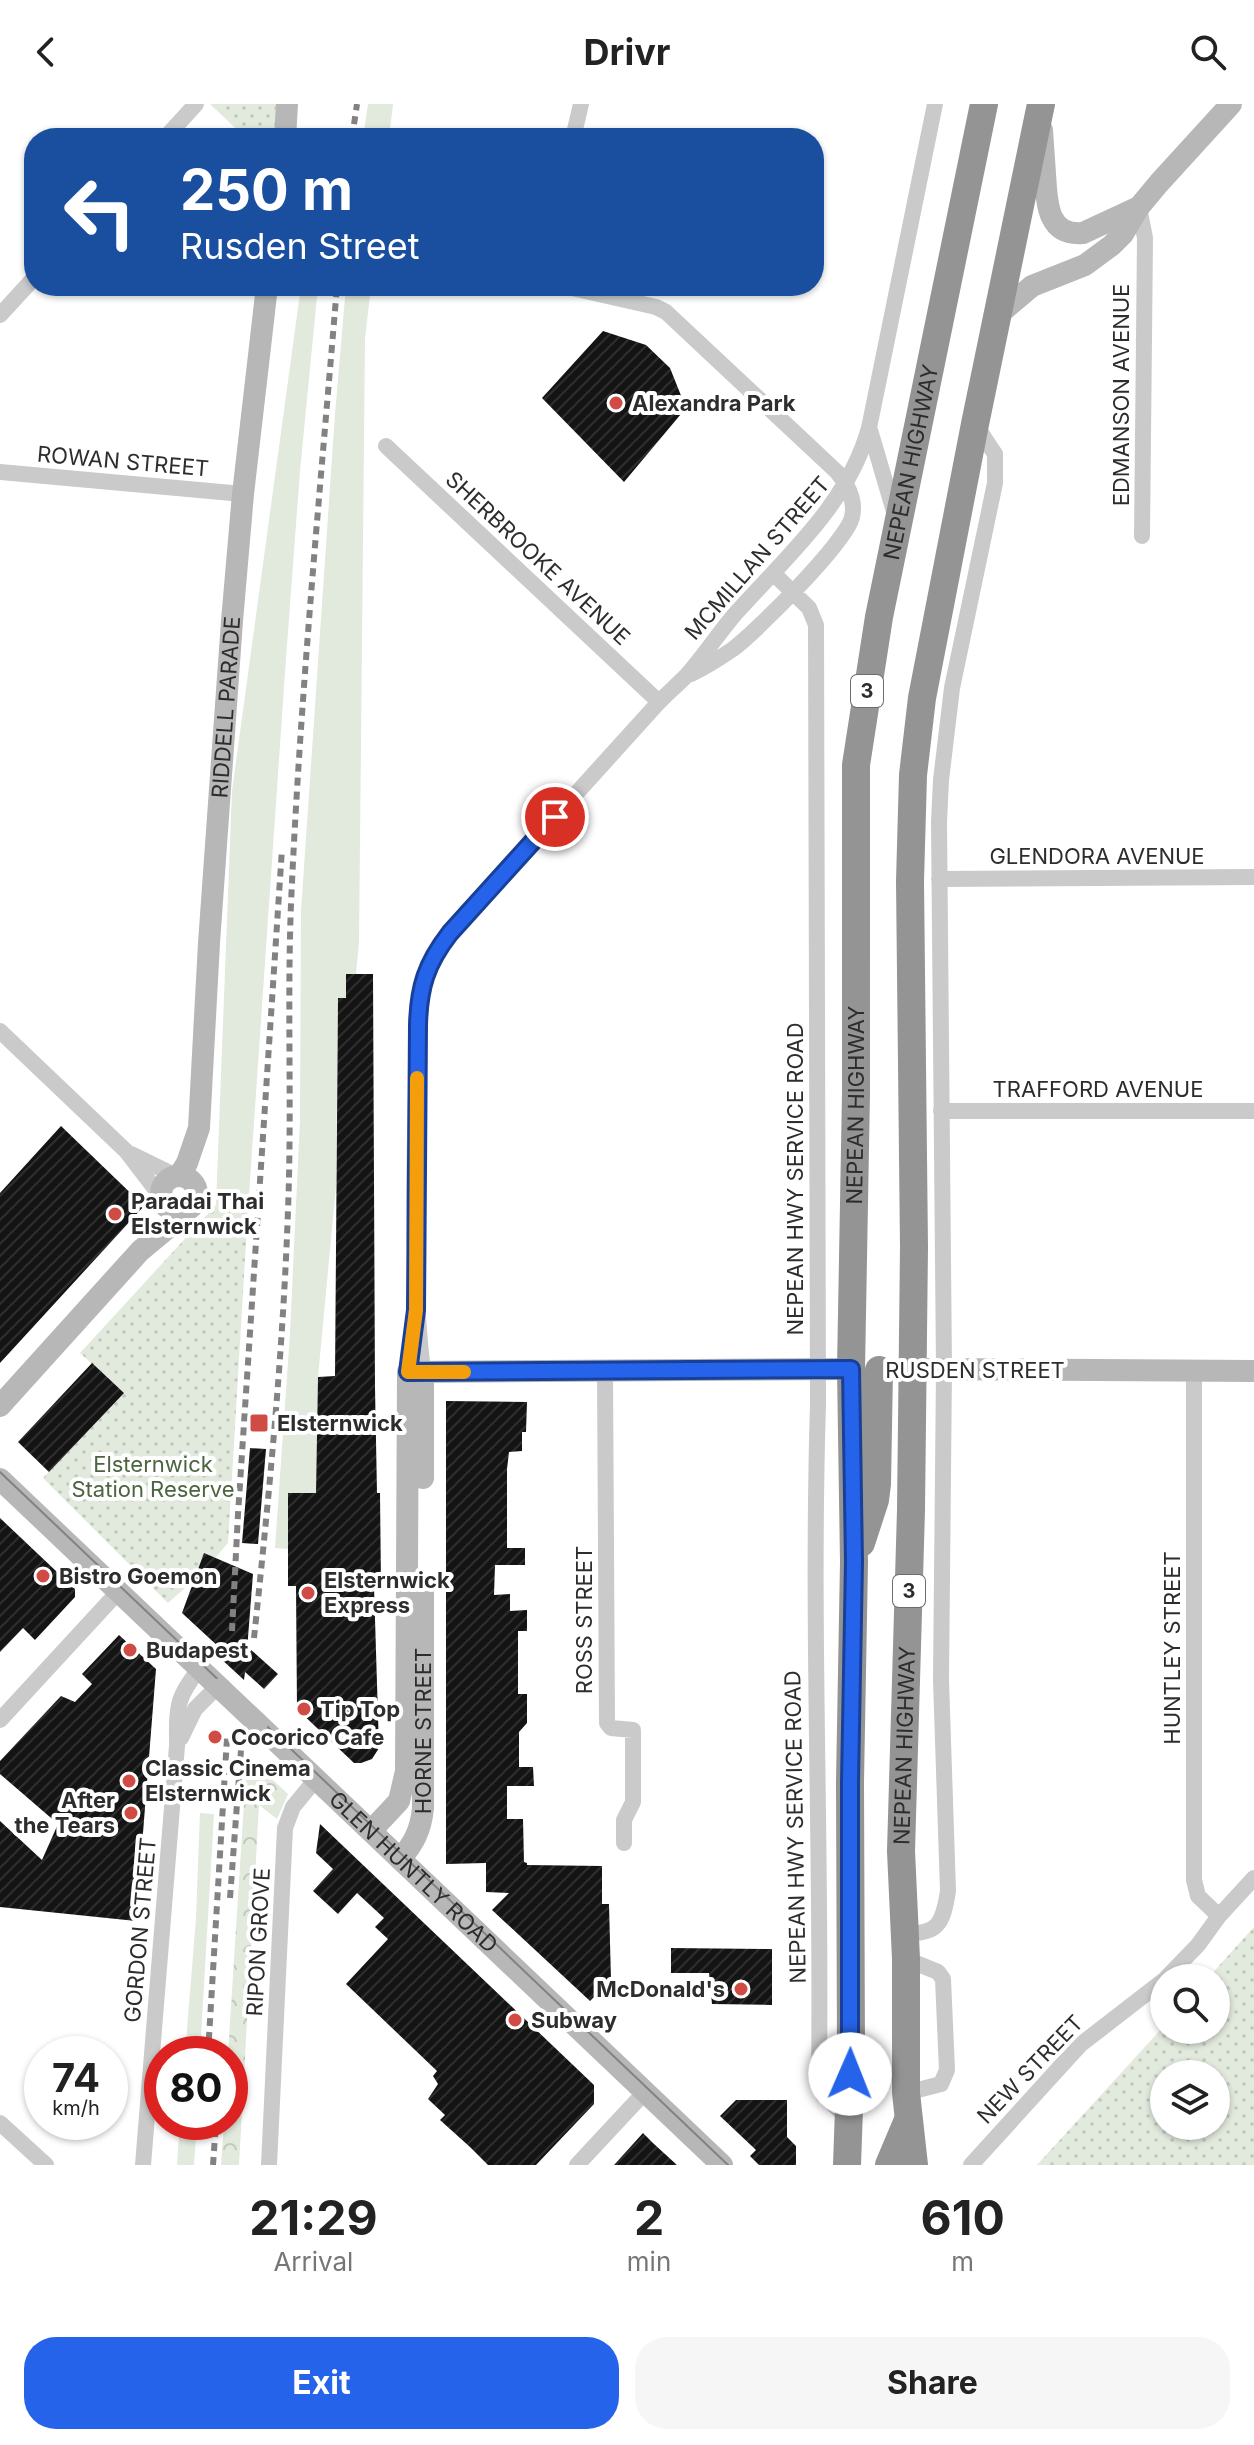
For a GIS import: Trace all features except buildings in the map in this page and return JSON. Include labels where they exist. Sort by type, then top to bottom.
[{"type":"highway","name":"NEPEAN HIGHWAY","points":[[850,1980],[854,1562],[871,1514],[877,1484],[865,1369],[856,1093],[856,765],[879,617],[984,104]]},
{"type":"highway","name":"NEPEAN HIGHWAY","points":[[914,2165],[907,2106],[902,1814],[913,1369],[910,881],[913,775],[922,698],[1041,106]]},
{"type":"highway","name":"RUSDEN STREET","points":[[865,1369],[913,1369]]},
{"type":"highway","points":[[847,2165],[850,1980]]},
{"type":"highway","points":[[889,2165],[907,2106]]},
{"type":"street","points":[[174,128],[196,104]]},
{"type":"street","points":[[286,128],[287,104]]},
{"type":"street","points":[[575,128],[581,104]]},
{"type":"street","points":[[607,296],[666,312],[837,472],[845,484],[863,449],[869,428],[935,104]]},
{"type":"street","points":[[1041,106],[1049,213],[1068,232],[1081,233],[1121,224],[1231,104]]},
{"type":"street","name":"EDMANSON AVENUE","points":[[1139,207],[1145,238],[1142,536]]},
{"type":"street","points":[[999,314],[1032,286],[1095,259],[1119,239],[1121,224]]},
{"type":"street","name":"EDMANSON AVENUE","points":[[1121,224],[1143,254]]},
{"type":"street","points":[[1060,275],[1068,254],[1094,228]]},
{"type":"street","points":[[0,315],[24,289]]},
{"type":"street","name":"RIDDELL PARADE","points":[[177,1176],[187,1163],[199,1128],[209,943],[243,494],[266,296]]},
{"type":"street","points":[[907,2106],[941,2084],[947,2070],[943,1979],[905,1946],[934,1928],[946,1908],[948,1891],[941,1680],[944,1369],[939,879],[941,780],[952,688],[996,468],[995,454],[975,424]]},
{"type":"street","points":[[869,428],[898,528]]},
{"type":"street","name":"SHERBROOKE AVENUE","points":[[386,446],[659,702]]},
{"type":"street","points":[[0,472],[0,479]]},
{"type":"street","name":"ROWAN STREET","points":[[0,472],[243,494]]},
{"type":"street","name":"MCMILLAN STREET","points":[[428,968],[450,933],[686,676],[730,621],[818,524],[845,484],[853,508],[847,531],[754,632],[734,648],[686,676]]},
{"type":"street","name":"NEPEAN HWY SERVICE ROAD","points":[[773,573],[809,608],[816,625],[816,1716],[820,2089],[828,2101],[848,2118]]},
{"type":"street","name":"GLENDORA AVENUE","points":[[939,879],[1254,877]]},
{"type":"street","name":"HORNE STREET","points":[[400,1859],[411,1847],[421,1824],[423,1808],[415,1742],[416,1310],[419,999],[428,968]]},
{"type":"street","points":[[0,1031],[126,1151],[172,1210],[185,1211]]},
{"type":"street","name":"TRAFFORD AVENUE","points":[[941,1111],[1254,1111]]},
{"type":"street","name":"RIDDELL PARADE","points":[[197,1191],[205,1153],[199,1128]]},
{"type":"street","points":[[0,1406],[140,1251],[195,1203],[197,1191],[191,1180],[126,1151]]},
{"type":"street","points":[[140,1251],[162,1199],[163,1185],[177,1176]]},
{"type":"street","name":"RUSDEN STREET","points":[[416,1372],[865,1369]]},
{"type":"street","name":"RUSDEN STREET","points":[[913,1369],[1254,1371]]},
{"type":"street","name":"ROSS STREET","points":[[605,1371],[607,1723],[612,1729],[633,1730],[633,1802],[625,1817],[624,1843]]},
{"type":"street","name":"HUNTLEY STREET","points":[[1194,1371],[1194,1880],[1198,1896],[1219,1916]]},
{"type":"street","name":"GLEN HUNTLY ROAD","points":[[0,1479],[722,2165]]},
{"type":"street","points":[[0,1720],[119,1591]]},
{"type":"street","name":"GORDON STREET","points":[[143,2165],[178,1701],[200,1668]]},
{"type":"street","name":"GORDON STREET","points":[[177,1746],[195,1709],[219,1687]]},
{"type":"street","name":"HORNE STREET","points":[[371,1831],[401,1798],[415,1742]]},
{"type":"street","name":"RIPON GROVE","points":[[269,2165],[285,1828],[293,1807],[316,1779]]},
{"type":"street","name":"NEW STREET","points":[[1180,1964],[1254,1878]]},
{"type":"street","points":[[819,1990],[850,1980]]},
{"type":"street","name":"NEW STREET","points":[[971,2165],[1080,2045],[1150,1991]]},
{"type":"street","points":[[577,2165],[645,2092]]},
{"type":"street","points":[[0,2123],[46,2165]]},
{"type":"green space","points":[[210,104],[281,104],[278,128],[235,128]]},
{"type":"green space","points":[[368,104],[393,104],[390,128],[364,128]]},
{"type":"green space","points":[[300,296],[317,296],[300,471],[248,1209],[216,1205],[232,791]]},
{"type":"green space","points":[[345,296],[370,296],[365,339],[359,942],[356,974],[346,974],[346,998],[338,999],[336,1186],[318,1377],[316,1493],[288,1493],[288,1549],[275,1548],[290,1333],[300,1120],[301,911]]},
{"type":"green space","name":"Elsternwick Station Reserve","points":[[216,1205],[248,1209],[228,1543],[202,1573],[168,1603],[43,1478],[124,1393],[80,1353]]},
{"type":"green space","points":[[247,1756],[288,1794],[277,1819],[259,1805],[246,2036],[229,2036]]},
{"type":"green space","points":[[200,1813],[214,1814],[201,2036],[186,2036]]},
{"type":"green space","points":[[1254,1927],[1254,2165],[1037,2165],[1150,2041],[1150,2044],[1230,2044],[1230,1964],[1221,1964]]},
{"type":"green space","points":[[179,2140],[196,2140],[194,2165],[177,2165]]},
{"type":"green space","points":[[223,2140],[240,2140],[239,2165],[221,2165]]},
{"type":"tram line","points":[[0,1472],[728,2165]]},
{"type":"railway","points":[[353,128],[357,104]]},
{"type":"railway","points":[[254,1638],[283,1317],[289,1172],[290,942],[295,827],[336,296]]},
{"type":"railway","points":[[232,1631],[282,849]]},
{"type":"railway","points":[[209,2036],[227,1738]]},
{"type":"railway","points":[[230,1898],[241,1750]]},
{"type":"railway","points":[[213,2165],[215,2140]]},
{"type":"slow traffic","points":[[417,1078],[416,1310],[408,1372],[464,1372]]},
{"type":"place","name":"Alexandra Park","points":[[616,403]]},
{"type":"place","name":"Paradai Thai Elsternwick","points":[[115,1214]]},
{"type":"place","name":"Elsternwick","points":[[259,1423]]},
{"type":"place","name":"Bistro Goemon","points":[[43,1576]]},
{"type":"place","name":"Elsternwick Express","points":[[308,1593]]},
{"type":"place","name":"Budapest","points":[[130,1650]]},
{"type":"place","name":"Tip Top","points":[[304,1709]]},
{"type":"place","name":"Cocorico Cafe","points":[[215,1737]]},
{"type":"place","name":"Classic Cinema Elsternwick","points":[[129,1781]]},
{"type":"place","name":"After the Tears","points":[[131,1813]]},
{"type":"place","name":"McDonald's","points":[[741,1989]]},
{"type":"place","name":"Subway","points":[[515,2020]]},
{"type":"route","points":[[555,817],[450,933],[437,950],[421,986],[416,1310],[408,1372],[851,1369],[854,1562],[850,2074]]}]
